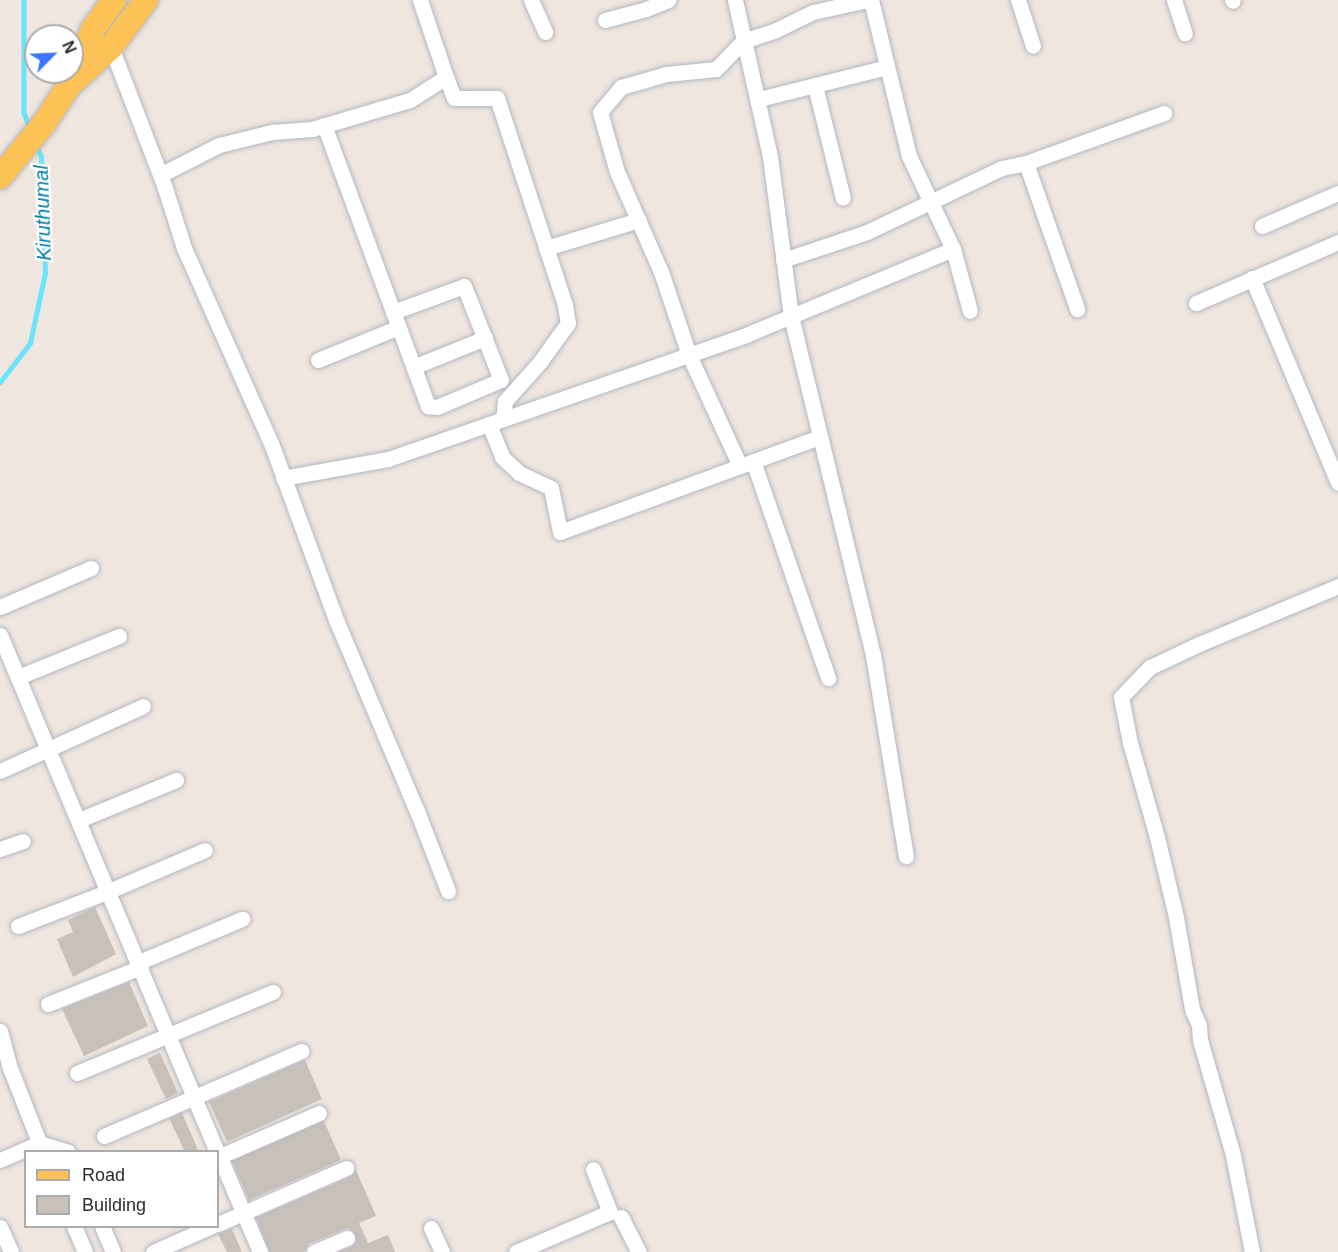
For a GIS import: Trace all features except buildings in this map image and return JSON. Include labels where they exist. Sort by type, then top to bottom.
[{"type":"main road","points":[[5,166],[45,122],[68,87],[93,29],[114,0]]},
{"type":"main road","points":[[68,87],[111,47],[146,0]]},
{"type":"street","points":[[420,0],[454,98],[497,98],[565,305],[568,323],[540,362],[505,401],[496,422],[502,457],[519,473],[551,488],[560,532],[820,437]]},
{"type":"street","points":[[531,0],[545,32]]},
{"type":"street","points":[[605,20],[646,9],[668,0]]},
{"type":"street","points":[[735,0],[742,40],[759,99],[770,157],[791,316],[873,655],[906,856]]},
{"type":"street","points":[[828,678],[746,464],[689,355],[661,272],[617,172],[600,112],[621,87],[666,74],[716,69],[742,40],[776,30],[813,12],[869,0],[909,156],[953,249],[970,311]]},
{"type":"street","points":[[1018,0],[1032,46]]},
{"type":"street","points":[[1174,0],[1185,33]]},
{"type":"street","points":[[111,47],[160,175],[184,248],[271,443],[337,622],[417,811],[448,891]]},
{"type":"street","points":[[759,99],[887,67]]},
{"type":"street","points":[[160,175],[219,145],[273,132],[312,129],[410,100],[446,77]]},
{"type":"street","points":[[815,86],[843,198]]},
{"type":"street","points":[[783,260],[867,232],[1002,168],[1026,163],[1164,113]]},
{"type":"street","points":[[324,125],[413,367],[428,406],[437,407],[501,380],[465,285],[393,312]]},
{"type":"street","points":[[1026,163],[1077,309]]},
{"type":"street","points":[[1262,226],[1338,193]]},
{"type":"street","points":[[546,248],[639,220]]},
{"type":"street","points":[[1196,303],[1338,242]]},
{"type":"street","points":[[283,478],[388,459],[689,355],[791,316],[953,249]]},
{"type":"street","points":[[1252,278],[1338,483]]},
{"type":"street","points":[[318,360],[399,327]]},
{"type":"street","points":[[413,367],[485,338]]},
{"type":"street","points":[[0,607],[91,567]]},
{"type":"street","points":[[1252,1252],[1233,1155],[1200,1040],[1199,1025],[1192,1009],[1176,917],[1157,837],[1130,743],[1121,697],[1150,667],[1338,586]]},
{"type":"street","points":[[0,635],[140,964],[216,1150]]},
{"type":"street","points":[[18,677],[119,636]]},
{"type":"street","points":[[0,771],[143,706]]},
{"type":"street","points":[[79,820],[176,780]]},
{"type":"street","points":[[0,849],[23,840]]},
{"type":"street","points":[[18,926],[109,891],[205,850]]},
{"type":"street","points":[[48,1004],[242,919]]},
{"type":"street","points":[[77,1073],[273,992]]},
{"type":"street","points":[[0,1031],[5,1070],[41,1147],[57,1150]]},
{"type":"street","points":[[104,1136],[301,1051]]},
{"type":"street","points":[[219,1155],[319,1113]]},
{"type":"street","points":[[0,1160],[24,1152]]},
{"type":"street","points":[[219,1157],[260,1252]]},
{"type":"street","points":[[219,1224],[346,1168]]},
{"type":"street","points":[[516,1252],[610,1212],[593,1169]]},
{"type":"street","points":[[621,1217],[639,1252]]},
{"type":"street","points":[[0,1227],[11,1252]]},
{"type":"street","points":[[74,1228],[85,1252]]},
{"type":"street","points":[[102,1228],[113,1252]]},
{"type":"street","points":[[153,1252],[210,1228]]},
{"type":"street","points":[[431,1228],[442,1252]]},
{"type":"street","points":[[314,1252],[347,1238]]},
{"type":"waterway","name":"Kiruthumal","points":[[24,0],[24,113],[30,128]]},
{"type":"waterway","name":"Kiruthumal","points":[[0,382],[30,343],[45,273],[41,157],[36,144]]}]
